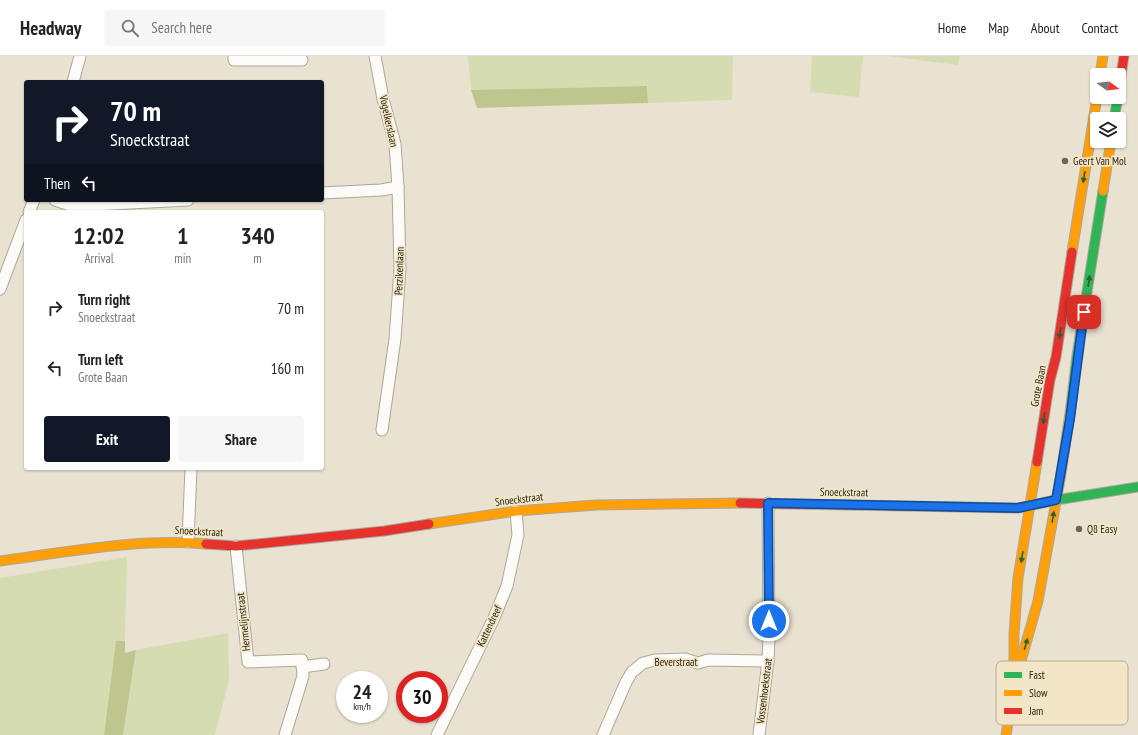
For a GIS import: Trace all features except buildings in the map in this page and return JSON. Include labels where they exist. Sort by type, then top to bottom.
[{"type":"main road","points":[[1101,68],[1103,56]]},
{"type":"main road","points":[[1122,68],[1124,56]]},
{"type":"main road","name":"Grote Baan","points":[[1015,661],[1014,634],[1018,578],[1050,380],[1057,350],[1096,104]]},
{"type":"main road","name":"Grote Baan","points":[[1021,661],[1038,602],[1056,500],[1070,419],[1077,355],[1110,148]]},
{"type":"main road","name":"Snoeckstraat","points":[[0,561],[104,547],[188,542],[236,546],[384,531],[516,511],[596,504],[768,503],[1018,508],[1030,504],[1138,487]]},
{"type":"main road","name":"Grote Baan","points":[[1006,735],[1008,725]]},
{"type":"street","points":[[73,80],[80,56]]},
{"type":"street","points":[[234,56],[234,60],[302,60]]},
{"type":"street","name":"Vogelkerslaan","points":[[376,56],[383,99],[395,144],[398,187]]},
{"type":"street","points":[[324,193],[380,190],[398,187]]},
{"type":"street","name":"Perzikenlaan","points":[[382,430],[395,339],[400,269],[398,187]]},
{"type":"street","points":[[61,202],[73,206],[150,202]]},
{"type":"street","points":[[0,289],[24,225]]},
{"type":"street","points":[[188,542],[191,470]]},
{"type":"street","name":"Vossenhoekstraat","points":[[759,735],[768,661],[769,636],[768,503]]},
{"type":"street","name":"Kattendreef","points":[[437,735],[494,618],[507,586],[518,535],[516,511]]},
{"type":"street","name":"Hermelijnstraat","points":[[236,546],[248,662],[302,660],[302,667]]},
{"type":"street","name":"Beverstraat","points":[[603,735],[626,682],[632,672],[642,664],[655,660],[685,659],[698,663],[708,660],[768,661]]},
{"type":"street","points":[[286,735],[303,676],[302,667],[324,664]]},
{"type":"green space","points":[[468,56],[733,56],[732,100],[648,103],[647,86],[471,90]]},
{"type":"green space","points":[[812,56],[863,56],[859,97],[810,92]]},
{"type":"green space","points":[[888,56],[960,56],[958,65]]},
{"type":"green space","points":[[647,86],[648,103],[477,108],[471,90]]},
{"type":"green space","points":[[127,557],[125,641],[116,642],[104,735],[0,735],[0,578]]},
{"type":"green space","points":[[228,633],[229,680],[215,735],[123,735],[136,650]]},
{"type":"green space","points":[[116,641],[125,641],[125,653],[136,650],[123,735],[104,735]]},
{"type":"traffic: fast","points":[[1115,112],[1117,104]]},
{"type":"traffic: fast","points":[[1071,406],[1077,355],[1103,191]]},
{"type":"traffic: fast","points":[[1028,506],[1138,487]]},
{"type":"traffic: slow","points":[[1101,68],[1103,56]]},
{"type":"traffic: slow","points":[[1072,252],[1096,104]]},
{"type":"traffic: slow","points":[[1103,191],[1110,148]]},
{"type":"traffic: slow","points":[[1021,661],[1038,601],[1061,474],[1071,406]]},
{"type":"traffic: slow","points":[[1014,661],[1014,634],[1018,578],[1037,462]]},
{"type":"traffic: slow","points":[[429,524],[516,511],[596,505],[740,503]]},
{"type":"traffic: slow","points":[[0,561],[129,544],[206,544]]},
{"type":"traffic: slow","points":[[1006,735],[1008,725]]},
{"type":"traffic: jam","points":[[1122,68],[1124,56]]},
{"type":"traffic: jam","points":[[1037,462],[1050,380],[1056,357],[1072,252]]},
{"type":"traffic: jam","points":[[740,503],[1018,508],[1028,506]]},
{"type":"traffic: jam","points":[[206,544],[236,546],[384,531],[429,524]]},
{"type":"place","name":"Geert Van Mol","points":[[1065,161]]},
{"type":"place","name":"Q8 Easy","points":[[1079,529]]},
{"type":"route","points":[[769,621],[768,503],[1018,508],[1030,504],[1056,500],[1070,419],[1075,370],[1084,312]]}]
